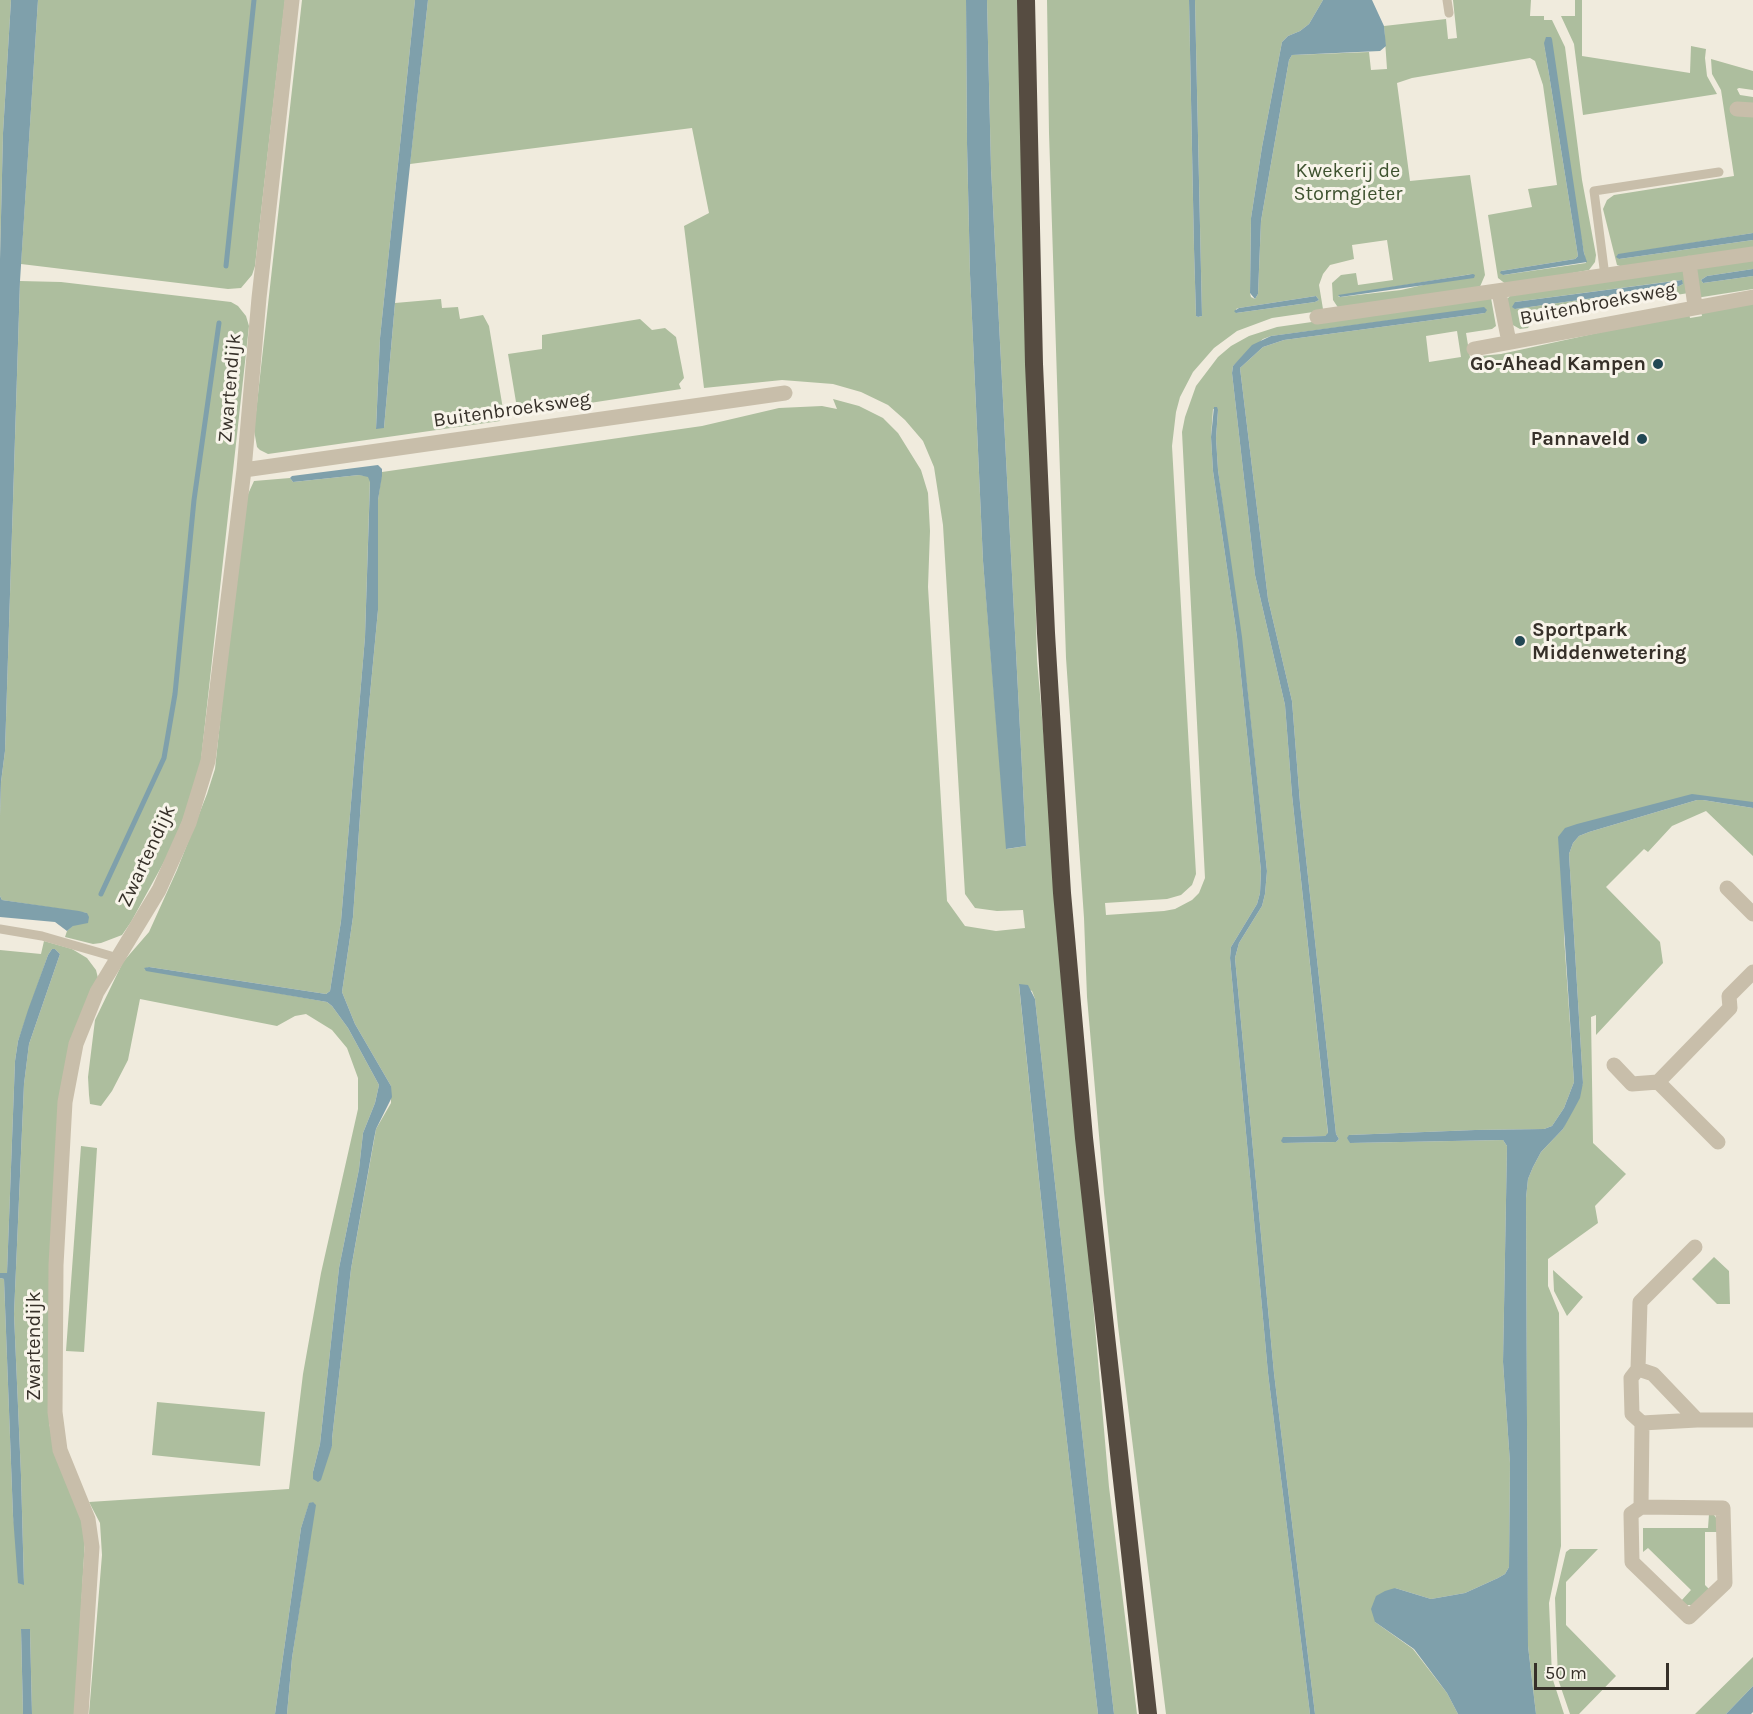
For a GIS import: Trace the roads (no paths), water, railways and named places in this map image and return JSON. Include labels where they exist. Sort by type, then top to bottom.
[{"type":"highway","points":[[1026,0],[1034,364],[1046,633],[1062,893],[1085,1150],[1148,1714]]},
{"type":"highway","points":[[1037,0],[1045,374],[1057,630],[1074,890],[1096,1150],[1158,1714]]},
{"type":"street","name":"Zwartendijk","points":[[81,1714],[92,1547],[88,1519],[60,1450],[55,1412],[56,1265],[65,1102],[76,1044],[97,992],[159,890],[189,823],[208,761],[244,470],[259,298],[292,0]]},
{"type":"street","points":[[1737,109],[1753,110]]},
{"type":"street","name":"Buitenbroeksweg","points":[[1317,317],[1753,254]]},
{"type":"street","name":"Buitenbroeksweg","points":[[1689,263],[1695,306]]},
{"type":"street","name":"Buitenbroeksweg","points":[[1499,292],[1509,342]]},
{"type":"street","name":"Buitenbroeksweg","points":[[1474,349],[1753,297]]},
{"type":"street","name":"Buitenbroeksweg","points":[[244,470],[785,393]]},
{"type":"street","points":[[1727,888],[1753,914]]},
{"type":"street","points":[[1614,1065],[1632,1084],[1658,1082],[1730,1008],[1729,996],[1753,972]]},
{"type":"street","points":[[1658,1082],[1718,1142]]},
{"type":"street","points":[[1695,1247],[1640,1302],[1638,1369],[1631,1378],[1632,1414],[1642,1423],[1753,1420]]},
{"type":"street","points":[[1638,1369],[1653,1374],[1697,1420]]},
{"type":"street","points":[[1641,1507],[1642,1423]]},
{"type":"street","points":[[1641,1507],[1723,1508],[1725,1583],[1689,1617],[1632,1562],[1632,1514],[1641,1507]]},
{"type":"lane","points":[[1448,0],[1449,13]]},
{"type":"lane","name":"Buitenbroeksweg","points":[[1605,276],[1594,191],[1719,172]]},
{"type":"lane","points":[[0,929],[42,936],[118,958]]},
{"type":"water","points":[[11,0],[38,0],[20,281],[5,751],[0,816],[0,259],[3,133]]},
{"type":"water","points":[[415,0],[428,0],[395,303],[384,428],[376,429],[380,338]]},
{"type":"water","points":[[966,0],[987,0],[991,168],[1026,846],[1006,849],[983,561],[970,274]]},
{"type":"water","points":[[1189,0],[1195,0],[1202,316],[1198,317],[1196,316],[1194,249]]},
{"type":"water","points":[[1323,0],[1372,0],[1384,26],[1386,46],[1380,51],[1292,55],[1289,60],[1261,221],[1258,294],[1255,299],[1250,293],[1251,218],[1282,42],[1309,24]]},
{"type":"water","points":[[1546,37],[1552,39],[1587,262],[1503,275],[1501,271],[1575,259],[1578,256],[1544,43]]},
{"type":"water","points":[[1753,233],[1753,240],[1619,259],[1616,257],[1618,254]]},
{"type":"water","points":[[1753,269],[1753,276],[1703,283],[1701,280],[1707,276]]},
{"type":"water","points":[[1473,274],[1474,278],[1340,297],[1338,295]]},
{"type":"water","points":[[1682,280],[1683,284],[1679,286],[1515,309],[1512,307],[1515,302]]},
{"type":"water","points":[[1316,296],[1319,300],[1315,302],[1236,313],[1234,311],[1239,308]]},
{"type":"water","points":[[1484,307],[1487,310],[1485,313],[1284,340],[1263,347],[1240,368],[1268,599],[1292,701],[1300,803],[1336,1134],[1339,1139],[1336,1142],[1283,1143],[1281,1141],[1283,1137],[1325,1136],[1328,1133],[1292,795],[1285,705],[1255,575],[1233,366],[1252,345],[1271,336]]},
{"type":"water","points":[[1214,407],[1218,410],[1216,438],[1218,470],[1242,637],[1267,871],[1262,906],[1239,943],[1235,958],[1274,1373],[1315,1714],[1310,1714],[1268,1373],[1230,958],[1231,947],[1257,904],[1261,871],[1237,637],[1213,471],[1211,437]]},
{"type":"water","points":[[378,465],[382,469],[382,476],[378,500],[378,610],[364,758],[353,917],[342,992],[355,1024],[391,1086],[392,1097],[376,1129],[374,1139],[351,1269],[332,1446],[321,1480],[318,1482],[313,1479],[313,1472],[320,1444],[339,1268],[359,1169],[363,1133],[375,1103],[379,1085],[348,1028],[327,1002],[146,971],[144,968],[326,994],[330,991],[341,921],[365,637],[370,482],[368,477],[359,475],[293,482],[290,478]]},
{"type":"water","points":[[1692,794],[1753,802],[1753,808],[1697,800],[1579,836],[1573,843],[1569,854],[1583,1083],[1580,1098],[1563,1129],[1541,1152],[1533,1167],[1528,1179],[1526,1198],[1528,1646],[1536,1714],[1458,1714],[1447,1693],[1414,1649],[1375,1622],[1371,1609],[1376,1596],[1385,1591],[1395,1588],[1431,1599],[1465,1593],[1505,1574],[1509,1567],[1510,1463],[1503,1362],[1507,1146],[1503,1140],[1350,1143],[1347,1138],[1349,1135],[1544,1129],[1552,1126],[1564,1108],[1574,1082],[1558,837],[1565,828],[1577,824]]},
{"type":"water","points":[[0,896],[2,900],[87,913],[88,923],[73,926],[67,931],[55,922],[0,917]]},
{"type":"water","points":[[52,949],[60,954],[29,1044],[24,1084],[14,1314],[24,1585],[18,1583],[13,1516],[4,1279],[0,1278],[0,1273],[7,1273],[15,1061],[18,1041]]},
{"type":"water","points":[[1019,984],[1028,985],[1035,999],[1114,1714],[1098,1714],[1057,1354]]},
{"type":"water","points":[[313,1502],[316,1505],[292,1658],[287,1714],[275,1714],[301,1528],[309,1503]]},
{"type":"water","points":[[21,1629],[30,1629],[32,1714],[23,1714]]},
{"type":"water","points":[[1753,1686],[1753,1712],[1751,1714],[1726,1714]]},
{"type":"waterway","points":[[226,266],[254,0]]},
{"type":"waterway","points":[[101,894],[164,758],[175,694],[194,500],[219,323]]},
{"type":"place","name":"Go-Ahead Kampen","points":[[1658,364]]},
{"type":"place","name":"Pannaveld","points":[[1642,439]]},
{"type":"place","name":"Sportpark Middenwetering","points":[[1520,641]]},
{"type":"park label","name":"Kwekerij de Stormgieter","points":[[1348,182]]}]
